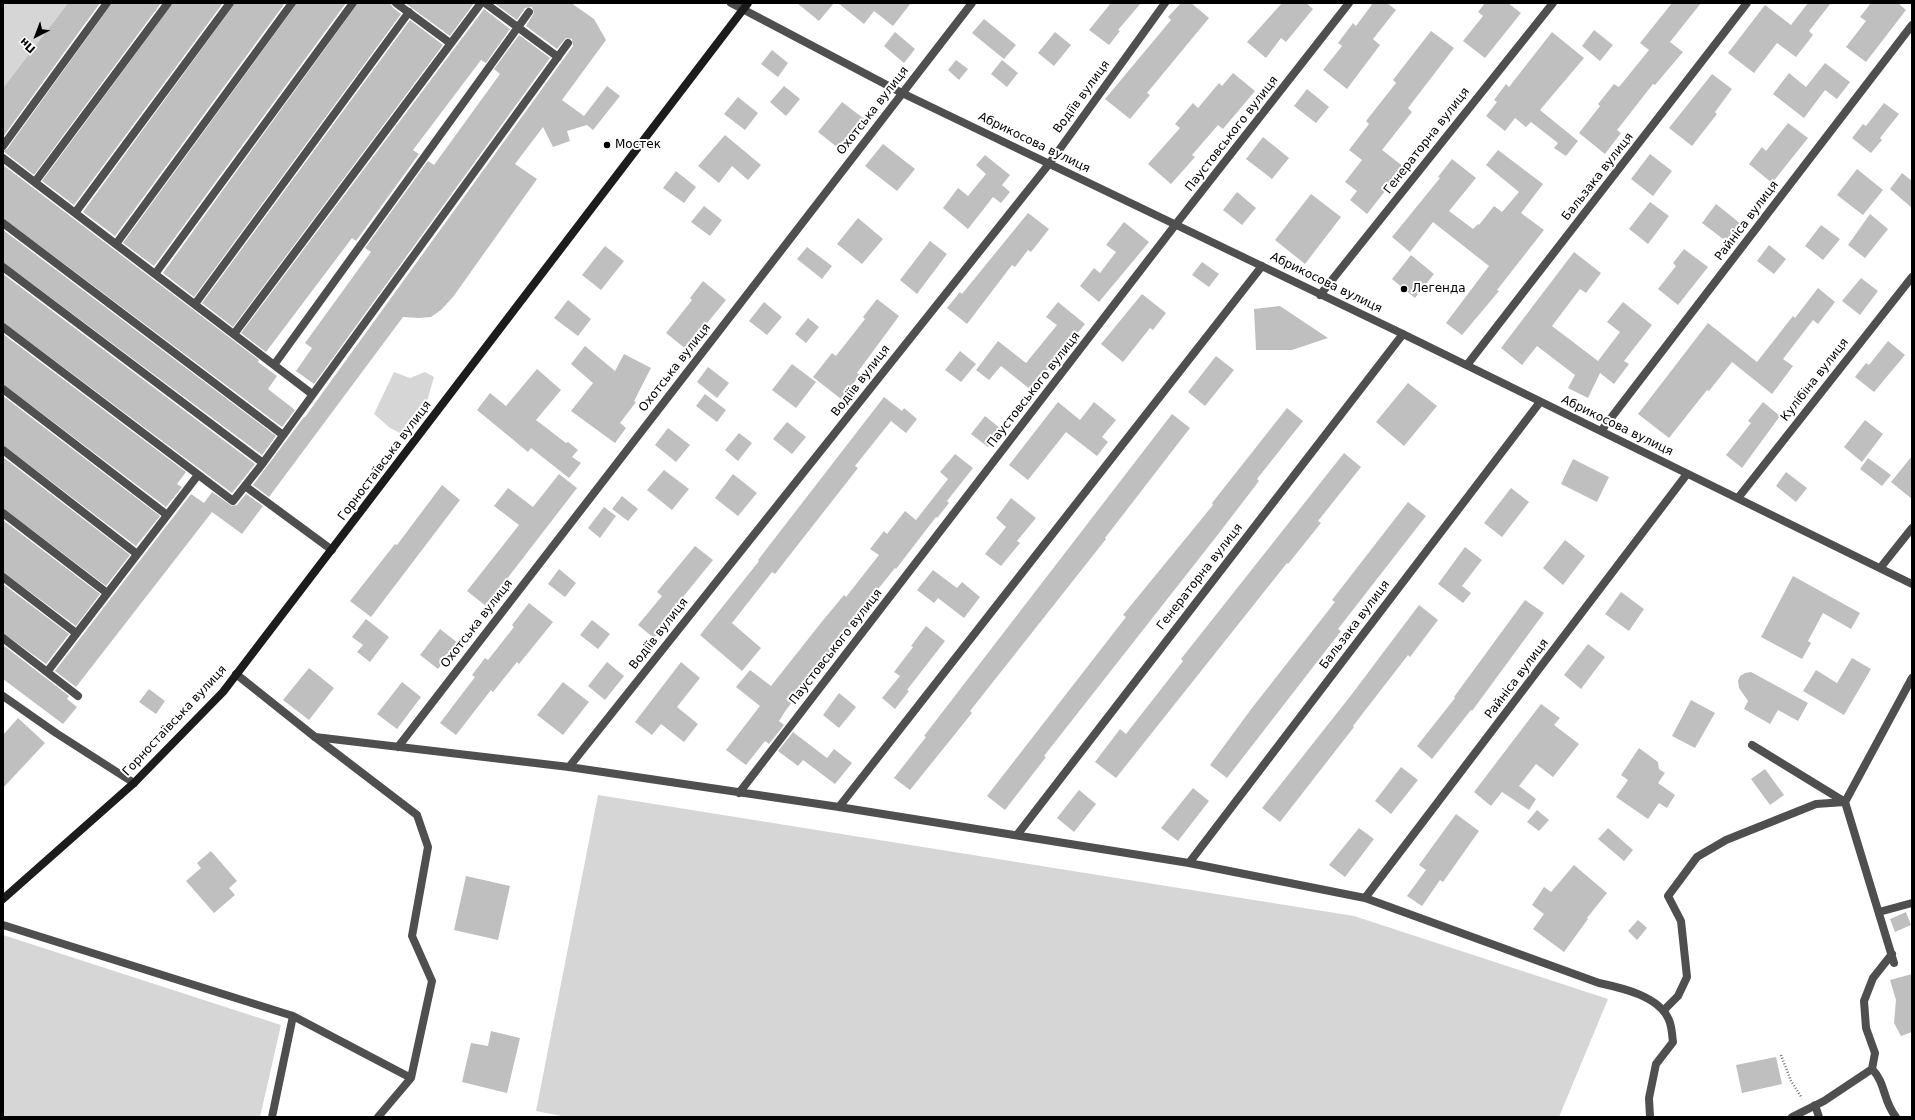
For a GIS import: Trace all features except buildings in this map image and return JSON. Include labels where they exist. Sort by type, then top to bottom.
[{"type":"main road","name":"Горностаївська вулиця","points":[[3,899],[134,783],[223,692],[746,6]]},
{"type":"street","points":[[3,146],[107,3]]},
{"type":"street","points":[[35,182],[168,3]]},
{"type":"street","points":[[75,213],[230,3]]},
{"type":"street","points":[[116,244],[292,3]]},
{"type":"street","points":[[155,274],[353,3]]},
{"type":"street","points":[[396,3],[450,43]]},
{"type":"street","points":[[234,334],[481,3]]},
{"type":"street","points":[[484,3],[558,58]]},
{"type":"street","name":"Абрикосова вулиця","points":[[731,3],[746,6],[902,93],[1467,365],[1540,402],[1881,567],[1912,584]]},
{"type":"street","name":"Охотська вулиця","points":[[398,747],[972,3]]},
{"type":"street","name":"Водіїв вулиця","points":[[568,768],[1049,164],[1165,3]]},
{"type":"street","name":"Паустовського вулиця","points":[[739,793],[1176,224],[1349,3]]},
{"type":"street","name":"Генераторна вулиця","points":[[1320,295],[1552,3]]},
{"type":"street","name":"Бальзака вулиця","points":[[1467,365],[1747,3]]},
{"type":"street","points":[[195,304],[409,12]]},
{"type":"street","points":[[274,365],[529,12]]},
{"type":"street","name":"Райніса вулиця","points":[[1601,431],[1912,26]]},
{"type":"street","points":[[3,327],[233,501],[283,435],[568,43]]},
{"type":"street","points":[[3,158],[312,394]]},
{"type":"street","points":[[3,223],[283,435]]},
{"type":"street","points":[[840,807],[1262,266]]},
{"type":"street","points":[[3,267],[263,462]]},
{"type":"street","name":"Кулібіна вулиця","points":[[1738,498],[1912,277]]},
{"type":"street","name":"Генераторна вулиця","points":[[1017,835],[1403,334]]},
{"type":"street","points":[[3,389],[167,515]]},
{"type":"street","name":"Бальзака вулиця","points":[[1189,863],[1540,402]]},
{"type":"street","points":[[3,450],[137,554]]},
{"type":"street","points":[[47,672],[198,474]]},
{"type":"street","name":"Райніса вулиця","points":[[1365,898],[1688,474]]},
{"type":"street","points":[[245,486],[332,550]]},
{"type":"street","points":[[3,513],[107,593]]},
{"type":"street","points":[[1881,567],[1912,528]]},
{"type":"street","points":[[3,577],[76,633]]},
{"type":"street","points":[[3,638],[78,696]]},
{"type":"street","points":[[236,674],[417,815],[428,847],[412,936],[432,981],[411,1078],[378,1117]]},
{"type":"street","points":[[1845,802],[1912,678]]},
{"type":"street","points":[[3,696],[56,733],[134,783]]},
{"type":"street","points":[[315,737],[568,768],[840,807],[1189,863],[1365,898],[1599,983],[1633,991],[1664,1010],[1670,1022],[1673,1042],[1656,1064],[1649,1098],[1650,1117]]},
{"type":"street","points":[[1752,745],[1845,802],[1894,963]]},
{"type":"street","points":[[1664,1010],[1678,996],[1687,977],[1681,921],[1668,896],[1697,857],[1726,840],[1816,804],[1845,802]]},
{"type":"street","points":[[1879,912],[1912,903]]},
{"type":"street","points":[[3,925],[293,1016],[411,1078]]},
{"type":"street","points":[[1792,1117],[1812,1107],[1872,1069],[1875,1053],[1866,1028],[1864,1001],[1873,978],[1892,954]]},
{"type":"street","points":[[272,1117],[293,1016]]},
{"type":"street","points":[[1872,1069],[1880,1077],[1890,1110],[1896,1117]]},
{"type":"street","points":[[1812,1107],[1819,1117]]},
{"type":"path","points":[[1781,1054],[1791,1081],[1812,1107]]},
{"type":"shaded area","points":[[3,3],[68,3],[3,88]]},
{"type":"shaded area","points":[[394,372],[410,378],[425,372],[434,377],[423,415],[402,434],[390,428],[374,414]]},
{"type":"shaded area","points":[[598,795],[1354,916],[1608,999],[1559,1117],[567,1117],[536,1111]]},
{"type":"shaded area","points":[[3,935],[281,1025],[260,1117],[3,1117]]},
{"type":"place","name":"Мостек","points":[[607,145]]},
{"type":"place","name":"Легенда","points":[[1404,289]]}]
